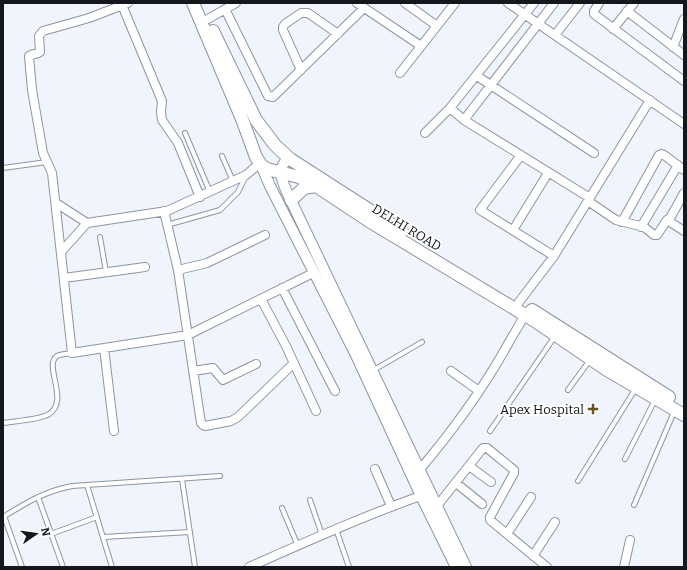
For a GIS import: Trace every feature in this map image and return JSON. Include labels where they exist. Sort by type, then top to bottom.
[{"type":"main road","points":[[193,3],[242,119],[256,158],[261,164]]},
{"type":"main road","points":[[200,3],[242,93],[263,130],[275,145],[289,158],[681,410]]},
{"type":"main road","points":[[249,139],[263,130]]},
{"type":"main road","name":"DELHI ROAD","points":[[261,164],[267,169],[299,177],[315,186],[370,221],[522,308],[555,336],[637,387],[681,410]]},
{"type":"main road","points":[[291,200],[304,188],[315,186]]},
{"type":"street","points":[[208,19],[236,3]]},
{"type":"street","points":[[357,3],[422,46]]},
{"type":"street","points":[[405,3],[437,26]]},
{"type":"street","points":[[400,73],[455,3]]},
{"type":"street","points":[[508,3],[684,124]]},
{"type":"street","points":[[425,133],[450,108],[477,76],[534,3]]},
{"type":"street","points":[[464,120],[554,3]]},
{"type":"street","points":[[555,35],[580,3]]},
{"type":"street","points":[[599,3],[593,13],[684,80]]},
{"type":"street","points":[[613,29],[634,3]]},
{"type":"street","points":[[200,196],[178,143],[162,120],[162,101],[125,4],[90,18],[43,31],[39,36],[40,52],[29,56],[32,90],[43,153],[52,173],[72,353],[188,335],[313,273]]},
{"type":"street","points":[[225,9],[268,96],[273,98],[364,8]]},
{"type":"street","points":[[627,12],[684,55]]},
{"type":"street","points":[[302,70],[283,30],[283,26],[301,13],[308,13],[338,34]]},
{"type":"street","points":[[673,47],[684,19]]},
{"type":"street","points":[[477,76],[490,86],[594,153]]},
{"type":"street","points":[[412,478],[460,420],[494,369],[522,308],[650,100]]},
{"type":"street","points":[[450,108],[464,120],[521,155],[589,200],[616,220],[646,228],[656,235],[666,221],[669,220],[684,193]]},
{"type":"street","points":[[622,222],[659,155],[662,154],[681,167],[641,227]]},
{"type":"street","points":[[521,155],[480,210],[554,256]]},
{"type":"street","points":[[289,158],[284,163],[280,173],[282,180],[420,470],[426,494],[454,567]]},
{"type":"street","points":[[61,252],[87,223],[164,212],[246,175],[261,164],[270,186],[313,273],[355,353],[412,478],[437,506],[466,567]]},
{"type":"street","points":[[513,230],[548,173]]},
{"type":"street","points":[[56,203],[87,223]]},
{"type":"street","points":[[164,212],[178,270],[201,423],[205,426],[231,421],[238,417],[294,363]]},
{"type":"street","points":[[669,220],[684,231]]},
{"type":"street","points":[[178,270],[207,263],[265,235]]},
{"type":"street","points":[[64,278],[145,267]]},
{"type":"street","points":[[282,288],[335,391]]},
{"type":"street","points":[[261,299],[294,363],[316,411]]},
{"type":"street","points":[[104,348],[114,431]]},
{"type":"street","points":[[193,371],[213,368],[223,380],[256,364]]},
{"type":"street","points":[[451,371],[479,391]]},
{"type":"street","points":[[437,506],[484,448],[487,448],[514,470],[514,473],[490,517],[492,522],[544,566]]},
{"type":"street","points":[[469,466],[491,482]]},
{"type":"street","points":[[375,469],[392,506]]},
{"type":"street","points":[[456,483],[482,504]]},
{"type":"street","points":[[249,567],[336,529],[426,494]]},
{"type":"street","points":[[507,534],[531,497]]},
{"type":"street","points":[[533,556],[554,522]]},
{"type":"street","points":[[624,567],[630,540]]},
{"type":"lane","points":[[185,133],[210,192]]},
{"type":"lane","points":[[222,156],[233,181]]},
{"type":"lane","points":[[3,168],[47,162]]},
{"type":"lane","points":[[167,225],[220,210],[238,192],[246,175]]},
{"type":"lane","points":[[100,237],[106,273]]},
{"type":"lane","points":[[490,431],[555,336]]},
{"type":"lane","points":[[372,370],[422,342]]},
{"type":"lane","points":[[3,421],[44,416],[51,413],[57,404],[58,398],[54,360],[58,356],[72,353]]},
{"type":"lane","points":[[568,390],[591,359]]},
{"type":"lane","points":[[578,481],[637,387]]},
{"type":"lane","points":[[625,459],[656,398]]},
{"type":"lane","points":[[634,505],[681,410]]},
{"type":"lane","points":[[22,567],[3,517],[38,497],[58,488],[87,484],[220,476]]},
{"type":"lane","points":[[182,478],[195,567]]},
{"type":"lane","points":[[87,484],[112,567]]},
{"type":"lane","points":[[38,497],[63,567]]},
{"type":"lane","points":[[310,500],[322,535]]},
{"type":"lane","points":[[282,508],[298,546]]},
{"type":"lane","points":[[51,534],[97,517]]},
{"type":"lane","points":[[336,529],[349,567]]},
{"type":"lane","points":[[103,537],[190,532]]},
{"type":"place","name":"Apex Hospital","points":[[593,409]]}]
